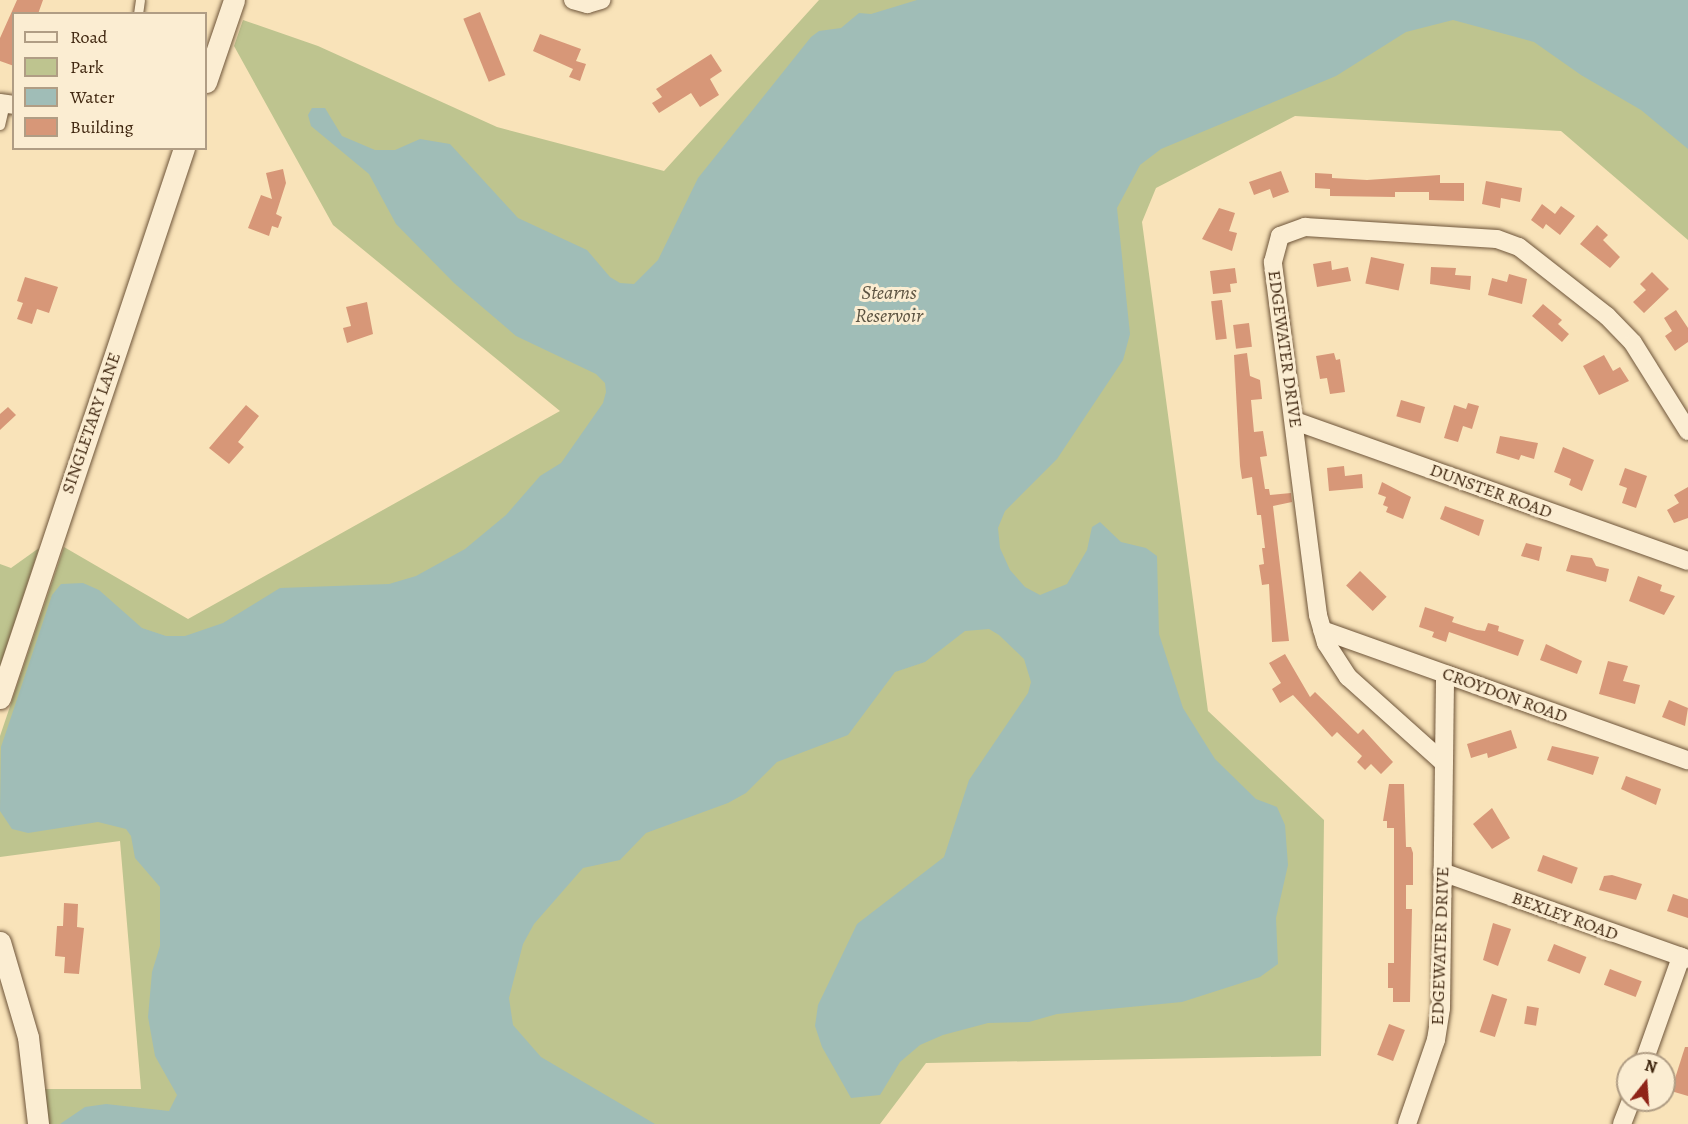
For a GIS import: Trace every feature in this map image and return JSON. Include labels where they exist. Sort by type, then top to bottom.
[{"type":"street","points":[[207,79],[234,0]]},
{"type":"street","points":[[573,0],[587,4],[601,0]]},
{"type":"street","name":"SINGLETARY LANE","points":[[0,698],[183,150]]},
{"type":"street","name":"EDGEWATER DRIVE","points":[[1444,763],[1348,677],[1332,656],[1322,630],[1273,254],[1280,236],[1305,228],[1497,239],[1519,247],[1607,316],[1633,343],[1688,431]]},
{"type":"street","name":"DUNSTER ROAD","points":[[1295,421],[1688,561]]},
{"type":"street","name":"CROYDON ROAD","points":[[1322,630],[1688,760]]},
{"type":"street","name":"EDGEWATER DRIVE","points":[[1407,1124],[1439,1023],[1445,674]]},
{"type":"street","name":"BEXLEY ROAD","points":[[1442,872],[1684,958]]},
{"type":"street","points":[[0,942],[27,1037],[38,1124]]},
{"type":"street","points":[[1648,1052],[1684,958]]},
{"type":"lane","points":[[0,125],[6,104]]},
{"type":"green space","name":"Stearns Reservoir","points":[[819,0],[1688,0],[1688,240],[1561,131],[1295,116],[1156,188],[1142,222],[1208,711],[1324,820],[1321,1056],[926,1063],[880,1124],[48,1124],[45,1089],[141,1089],[120,841],[0,857],[0,736],[64,547],[188,619],[560,411],[333,225],[234,46],[243,20],[318,46],[497,127],[664,171]]},
{"type":"green space","points":[[39,548],[0,666],[0,564],[11,568]]},
{"type":"water","name":"Stearns Reservoir","points":[[917,0],[1688,0],[1688,149],[1641,110],[1581,75],[1534,42],[1453,20],[1406,32],[1336,76],[1161,149],[1140,165],[1117,208],[1130,334],[1123,360],[1057,459],[1005,511],[998,528],[1000,548],[1010,570],[1025,587],[1040,595],[1067,584],[1087,550],[1092,527],[1100,522],[1121,542],[1146,548],[1157,556],[1159,634],[1183,708],[1215,759],[1256,799],[1277,807],[1285,825],[1288,865],[1276,918],[1278,964],[1260,977],[1182,1002],[1057,1014],[1029,1022],[988,1023],[943,1035],[920,1045],[900,1062],[880,1095],[851,1098],[822,1047],[815,1026],[818,1005],[857,924],[944,857],[969,780],[1028,693],[1031,682],[1024,659],[999,635],[989,629],[965,631],[925,662],[895,672],[848,735],[777,762],[746,793],[728,803],[646,833],[620,860],[583,868],[534,924],[523,944],[509,998],[513,1025],[541,1057],[655,1124],[60,1124],[85,1107],[106,1104],[169,1111],[177,1095],[155,1056],[148,1017],[152,972],[160,946],[160,887],[135,858],[131,836],[126,829],[98,822],[28,833],[12,829],[0,811],[1,747],[52,595],[61,584],[83,583],[99,590],[142,628],[166,636],[185,636],[223,623],[280,588],[389,584],[416,576],[465,549],[506,515],[540,476],[561,463],[603,403],[606,392],[605,383],[596,374],[516,336],[454,283],[396,224],[369,174],[311,126],[308,115],[312,108],[325,108],[342,136],[375,150],[395,150],[420,139],[450,144],[518,218],[587,250],[610,277],[620,283],[634,284],[658,260],[698,178],[811,37],[819,31],[841,28],[859,13],[871,14]]},
{"type":"building","points":[[17,0],[43,0],[39,12],[12,12],[12,65],[0,61],[0,38]]},
{"type":"building","points":[[480,12],[505,75],[489,82],[463,19]]},
{"type":"building","points":[[540,34],[581,49],[576,61],[586,64],[580,81],[569,77],[573,69],[533,51]]},
{"type":"building","points":[[711,54],[722,71],[710,79],[719,95],[700,107],[691,93],[659,113],[652,103],[662,97],[656,89]]},
{"type":"building","points":[[283,169],[286,183],[276,214],[282,217],[278,228],[272,226],[269,236],[248,228],[261,195],[272,199],[266,173]]},
{"type":"building","points":[[1281,171],[1289,192],[1273,198],[1270,189],[1254,195],[1249,182]]},
{"type":"building","points":[[1315,173],[1332,174],[1332,178],[1367,180],[1440,175],[1440,183],[1464,183],[1464,201],[1429,200],[1429,192],[1395,192],[1395,197],[1330,196],[1330,189],[1315,188]]},
{"type":"building","points":[[1486,181],[1522,188],[1520,202],[1501,198],[1500,208],[1482,204]]},
{"type":"building","points":[[1542,204],[1555,214],[1561,206],[1575,216],[1560,235],[1546,224],[1543,229],[1531,220]]},
{"type":"building","points":[[1219,208],[1235,213],[1229,231],[1237,233],[1232,251],[1202,239]]},
{"type":"building","points":[[1597,225],[1608,235],[1603,240],[1620,257],[1610,268],[1580,244]]},
{"type":"building","points":[[1371,257],[1404,264],[1399,290],[1365,283]]},
{"type":"building","points":[[1331,261],[1332,270],[1348,267],[1351,281],[1317,287],[1313,264]]},
{"type":"building","points":[[1431,267],[1456,268],[1455,275],[1471,276],[1470,290],[1430,284]]},
{"type":"building","points":[[1235,268],[1237,283],[1230,284],[1231,292],[1213,294],[1210,271]]},
{"type":"building","points":[[1652,272],[1669,289],[1644,313],[1633,302],[1646,290],[1640,284]]},
{"type":"building","points":[[1509,274],[1527,279],[1522,304],[1488,295],[1492,278],[1507,282]]},
{"type":"building","points":[[25,277],[58,287],[49,313],[37,309],[32,324],[17,319],[23,303],[17,301]]},
{"type":"building","points":[[1222,300],[1227,339],[1216,340],[1211,301]]},
{"type":"building","points":[[367,302],[373,334],[347,343],[343,328],[351,326],[346,307]]},
{"type":"building","points":[[1543,304],[1562,320],[1558,324],[1569,334],[1562,342],[1532,316]]},
{"type":"building","points":[[1676,310],[1688,328],[1688,342],[1675,351],[1665,336],[1672,331],[1664,318]]},
{"type":"building","points":[[1249,323],[1252,347],[1236,349],[1233,325]]},
{"type":"building","points":[[1247,353],[1250,376],[1260,380],[1262,399],[1251,400],[1254,432],[1263,431],[1267,456],[1260,457],[1265,489],[1269,489],[1270,495],[1291,493],[1292,502],[1273,506],[1289,641],[1272,642],[1269,584],[1262,585],[1259,565],[1264,564],[1262,548],[1265,548],[1261,515],[1257,515],[1252,477],[1242,479],[1240,466],[1234,355]]},
{"type":"building","points":[[1334,353],[1336,360],[1340,359],[1345,392],[1330,394],[1327,378],[1320,379],[1316,356]]},
{"type":"building","points":[[1604,355],[1613,371],[1620,367],[1629,381],[1599,395],[1583,366]]},
{"type":"building","points":[[1401,400],[1425,407],[1420,423],[1396,416]]},
{"type":"building","points":[[1468,403],[1479,406],[1472,429],[1463,426],[1458,442],[1444,438],[1454,405],[1466,409]]},
{"type":"building","points":[[246,405],[259,416],[238,442],[244,447],[229,464],[209,448]]},
{"type":"building","points":[[8,407],[16,415],[0,430],[0,414]]},
{"type":"building","points":[[1500,436],[1538,443],[1534,459],[1521,455],[1519,460],[1496,453]]},
{"type":"building","points":[[1563,447],[1594,460],[1582,491],[1569,485],[1571,479],[1554,472]]},
{"type":"building","points":[[1344,466],[1345,476],[1362,474],[1363,488],[1329,491],[1327,468]]},
{"type":"building","points":[[1625,468],[1647,476],[1636,508],[1622,503],[1627,488],[1619,485]]},
{"type":"building","points":[[1382,482],[1411,497],[1403,519],[1386,512],[1388,507],[1383,505],[1386,497],[1378,494]]},
{"type":"building","points":[[1688,487],[1688,518],[1674,523],[1667,510],[1679,503],[1674,495]]},
{"type":"building","points":[[1445,506],[1484,520],[1479,536],[1440,519]]},
{"type":"building","points":[[1526,543],[1542,547],[1539,561],[1521,556]]},
{"type":"building","points":[[1571,555],[1592,558],[1596,566],[1609,569],[1606,582],[1566,571]]},
{"type":"building","points":[[1360,571],[1387,597],[1373,611],[1346,585]]},
{"type":"building","points":[[1638,576],[1662,585],[1660,591],[1675,596],[1664,615],[1629,601]]},
{"type":"building","points":[[1425,607],[1454,617],[1452,622],[1477,630],[1485,631],[1488,623],[1499,626],[1498,631],[1524,640],[1518,656],[1449,632],[1446,642],[1432,637],[1434,632],[1419,627]]},
{"type":"building","points":[[1546,644],[1582,661],[1577,674],[1540,660]]},
{"type":"building","points":[[1285,654],[1310,697],[1315,692],[1358,734],[1363,729],[1393,762],[1381,774],[1371,764],[1365,770],[1357,762],[1362,756],[1337,732],[1332,737],[1293,695],[1280,703],[1272,689],[1281,683],[1269,663]]},
{"type":"building","points":[[1608,661],[1628,666],[1623,681],[1640,685],[1635,704],[1599,694]]},
{"type":"building","points":[[1669,700],[1688,708],[1685,726],[1662,717]]},
{"type":"building","points":[[1511,730],[1517,748],[1488,758],[1487,753],[1471,758],[1467,744]]},
{"type":"building","points":[[1552,746],[1599,757],[1593,775],[1547,760]]},
{"type":"building","points":[[1626,776],[1661,789],[1656,805],[1621,789]]},
{"type":"building","points":[[1389,784],[1404,784],[1406,847],[1411,847],[1413,853],[1413,885],[1406,885],[1406,909],[1412,909],[1410,1002],[1393,1002],[1393,988],[1388,988],[1388,963],[1394,963],[1394,828],[1387,828],[1387,821],[1383,821]]},
{"type":"building","points":[[1492,808],[1510,838],[1492,849],[1473,824]]},
{"type":"building","points":[[1543,855],[1578,868],[1572,884],[1537,871]]},
{"type":"building","points":[[1612,875],[1642,884],[1636,900],[1599,890],[1604,876]]},
{"type":"building","points":[[1673,894],[1688,899],[1688,918],[1667,911]]},
{"type":"building","points":[[64,903],[78,904],[77,927],[84,928],[79,974],[64,973],[65,957],[55,956],[57,926],[63,926]]},
{"type":"building","points":[[1493,923],[1511,929],[1498,966],[1483,960]]},
{"type":"building","points":[[1554,944],[1586,957],[1580,974],[1547,961]]},
{"type":"building","points":[[1610,969],[1642,981],[1636,997],[1604,985]]},
{"type":"building","points":[[1492,994],[1507,999],[1495,1037],[1480,1032]]},
{"type":"building","points":[[1527,1006],[1539,1008],[1536,1026],[1524,1024]]},
{"type":"building","points":[[1389,1024],[1405,1030],[1393,1061],[1377,1055]]},
{"type":"building","points":[[1685,1047],[1688,1047],[1688,1096],[1676,1092],[1676,1075]]}]
